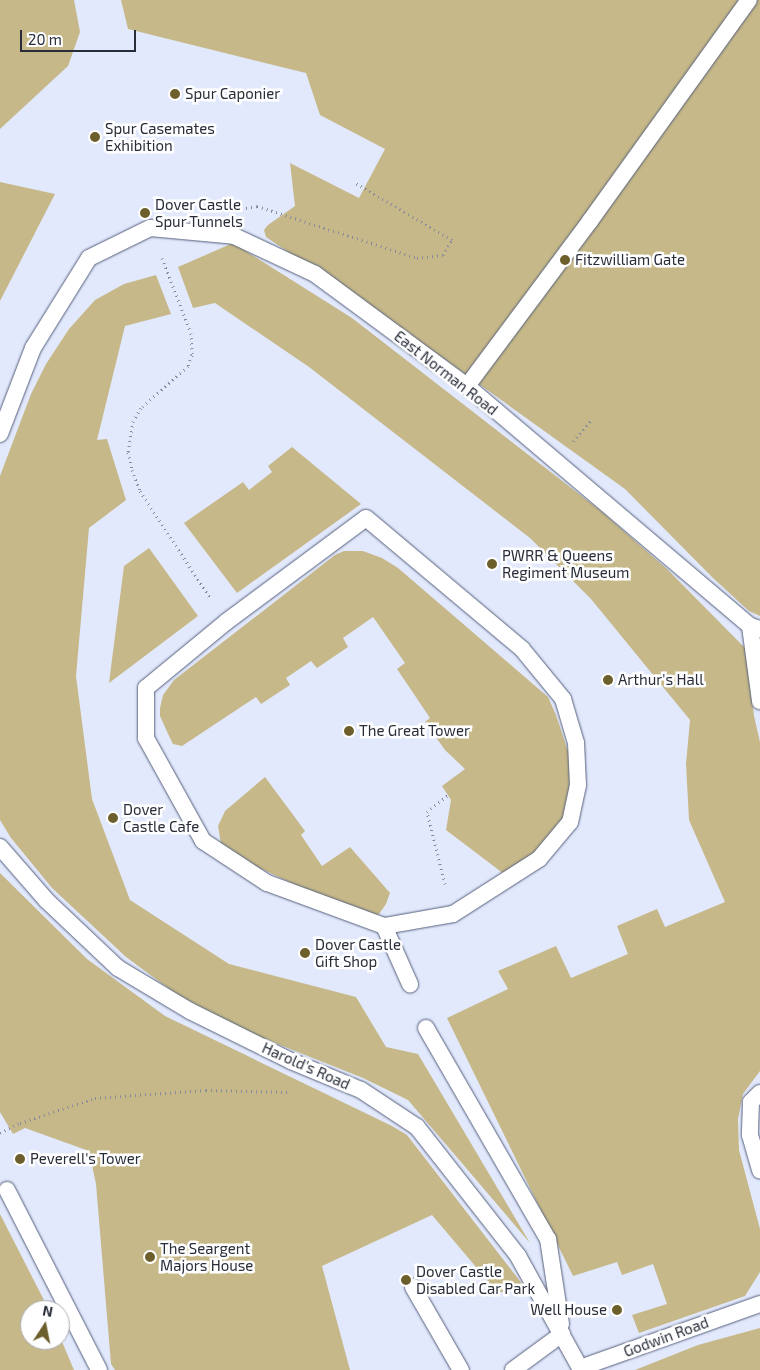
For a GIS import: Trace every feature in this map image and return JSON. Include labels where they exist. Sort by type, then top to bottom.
[{"type":"lane","points":[[466,386],[590,221],[749,0]]},
{"type":"lane","points":[[0,434],[33,348],[89,258],[150,228]]},
{"type":"lane","name":"East Norman Road","points":[[150,228],[234,236],[315,274],[466,386],[755,628]]},
{"type":"lane","points":[[366,518],[522,650],[563,699],[576,743],[578,785],[570,822],[539,859],[452,914],[384,926],[268,883],[204,841],[146,738],[146,688],[226,622],[366,518]]},
{"type":"lane","points":[[755,628],[760,701]]},
{"type":"lane","name":"Harold's Road","points":[[0,847],[46,900],[118,968],[190,1011],[291,1061],[361,1090],[417,1127],[518,1256],[562,1334]]},
{"type":"lane","points":[[384,926],[410,984]]},
{"type":"lane","points":[[426,1028],[548,1239],[562,1334],[512,1370]]},
{"type":"lane","points":[[760,1093],[751,1102],[750,1135],[760,1172]]},
{"type":"lane","points":[[7,1190],[99,1370]]},
{"type":"lane","points":[[413,1287],[460,1370]]},
{"type":"lane","name":"Godwin Road","points":[[562,1334],[581,1369],[760,1304]]},
{"type":"path","points":[[216,235],[218,215],[257,206],[417,258],[443,255],[452,240],[354,182]]},
{"type":"path","points":[[150,228],[185,320],[192,333],[192,355],[188,366],[141,408],[133,421],[128,452],[140,491],[226,622]]},
{"type":"path","points":[[448,795],[427,812],[452,914]]},
{"type":"path","points":[[0,1133],[20,1123],[95,1098],[206,1090],[291,1092]]},
{"type":"shaded area","points":[[0,0],[74,0],[80,32],[68,66],[0,129]]},
{"type":"shaded area","points":[[121,0],[760,0],[760,616],[749,611],[713,578],[625,489],[408,333],[266,237],[264,230],[268,225],[295,206],[290,163],[359,198],[385,149],[320,115],[306,73],[128,29]]},
{"type":"shaded area","points":[[0,182],[55,194],[0,301]]},
{"type":"shaded area","points":[[233,243],[352,318],[601,511],[667,569],[746,649],[754,716],[760,742],[760,1071],[743,1094],[738,1119],[739,1150],[760,1229],[760,1272],[745,1296],[639,1333],[632,1315],[667,1304],[653,1264],[622,1275],[617,1262],[573,1276],[447,1018],[508,989],[498,971],[556,946],[571,978],[628,954],[617,926],[657,909],[665,927],[725,902],[689,820],[686,764],[690,720],[591,599],[530,538],[309,367],[215,303],[193,308],[178,267]]},
{"type":"shaded area","points":[[156,275],[171,314],[125,326],[97,440],[107,439],[126,500],[89,528],[76,676],[92,799],[130,900],[229,964],[356,997],[386,1047],[418,1054],[530,1243],[408,1100],[363,1078],[240,1029],[183,999],[126,957],[52,888],[11,838],[0,820],[0,476],[31,394],[46,364],[69,329],[95,300],[124,284]]},
{"type":"shaded area","points":[[292,447],[361,504],[237,593],[184,523],[243,482],[249,490],[272,472],[268,466]]},
{"type":"shaded area","points":[[149,548],[198,616],[109,683],[124,566]]},
{"type":"shaded area","points":[[344,551],[363,551],[382,558],[398,568],[548,697],[572,763],[567,810],[562,823],[533,857],[504,874],[446,830],[451,800],[442,786],[465,769],[445,750],[425,722],[430,718],[397,669],[405,663],[373,617],[343,638],[348,647],[317,668],[311,661],[286,678],[290,685],[261,704],[256,697],[182,746],[173,744],[169,736],[160,716],[160,708],[163,695],[174,680],[335,555]]},
{"type":"shaded area","points":[[265,777],[305,831],[301,835],[322,866],[350,847],[390,893],[386,904],[379,914],[373,916],[326,899],[240,859],[221,844],[218,826],[225,811]]},
{"type":"shaded area","points":[[0,873],[87,959],[165,1016],[407,1135],[523,1285],[498,1293],[432,1215],[322,1266],[350,1370],[115,1370],[111,1364],[96,1184],[89,1151],[25,1128],[13,1134],[0,1112]]},
{"type":"shaded area","points":[[0,1214],[44,1300],[20,1300],[20,1350],[66,1350],[74,1370],[0,1370]]},
{"type":"shaded area","points":[[760,1328],[760,1370],[635,1370],[698,1345]]},
{"type":"place","name":"Spur Caponier","points":[[175,94]]},
{"type":"place","name":"Spur Casemates Exhibition","points":[[95,137]]},
{"type":"place","name":"Dover Castle Spur Tunnels","points":[[145,213]]},
{"type":"place","name":"Fitzwilliam Gate","points":[[565,260]]},
{"type":"place","name":"PWRR & Queens Regiment Museum","points":[[492,564]]},
{"type":"place","name":"Arthur's Hall","points":[[608,680]]},
{"type":"place","name":"The Great Tower","points":[[349,731]]},
{"type":"place","name":"Dover Castle Cafe","points":[[113,818]]},
{"type":"place","name":"Dover Castle Gift Shop","points":[[305,953]]},
{"type":"place","name":"Peverell's Tower","points":[[20,1159]]},
{"type":"place","name":"The Seargent Majors House","points":[[150,1257]]},
{"type":"place","name":"Dover Castle Disabled Car Park","points":[[406,1280]]},
{"type":"place","name":"Well House","points":[[617,1310]]}]
